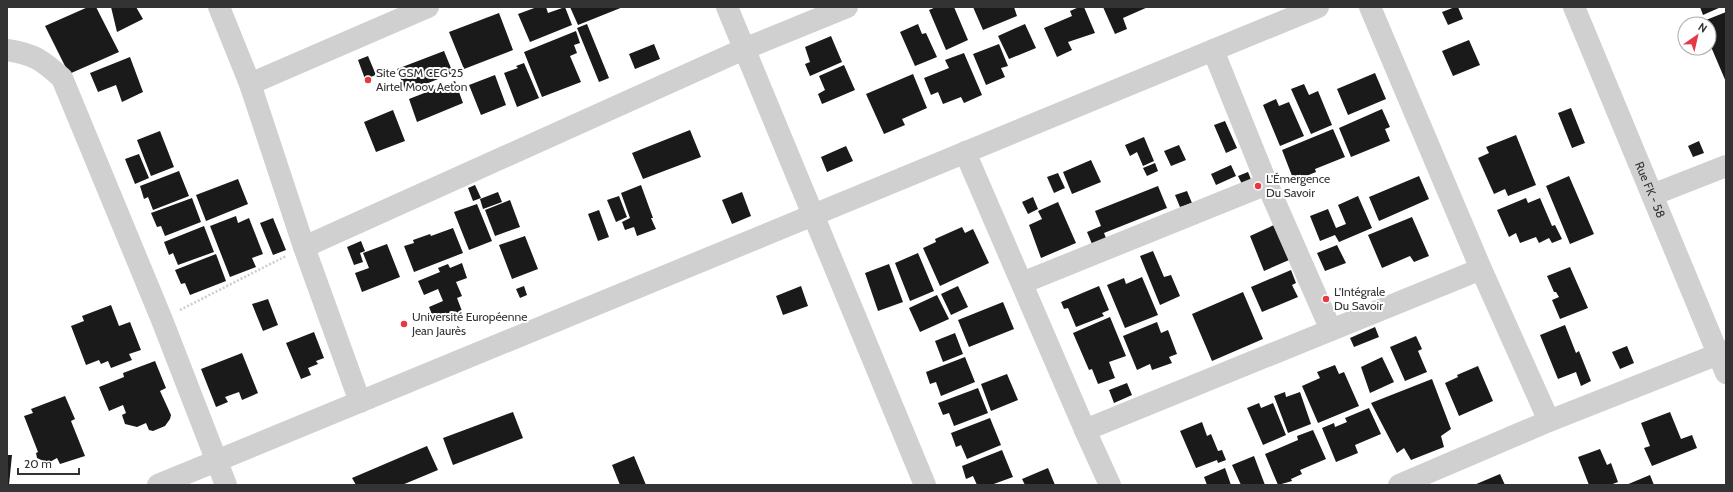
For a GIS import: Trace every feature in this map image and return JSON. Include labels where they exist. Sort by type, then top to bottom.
[{"type":"street","points":[[219,7],[250,84],[304,247],[360,402]]},
{"type":"street","points":[[250,84],[428,7]]},
{"type":"street","points":[[727,7],[925,485]]},
{"type":"street","points":[[304,247],[744,49],[847,7]]},
{"type":"street","points":[[1370,7],[1481,269],[1549,421]]},
{"type":"street","name":"Rue FK - 58","points":[[1574,7],[1652,195],[1723,359]]},
{"type":"street","points":[[158,485],[1313,8]]},
{"type":"street","points":[[7,50],[25,53],[46,63],[62,78],[162,320],[215,461],[226,485]]},
{"type":"street","points":[[1213,50],[1267,184],[1331,330]]},
{"type":"street","points":[[965,152],[1110,485]]},
{"type":"street","points":[[1652,195],[1726,166]]},
{"type":"street","points":[[1022,283],[1267,184]]},
{"type":"street","points":[[1085,430],[1481,269]]},
{"type":"street","points":[[1399,485],[1549,421],[1723,359]]},
{"type":"path","points":[[162,320],[304,247]]},
{"type":"building","points":[[88,7],[96,7],[119,52],[69,74],[45,26]]},
{"type":"building","points":[[111,7],[136,7],[143,19],[117,32]]},
{"type":"building","points":[[537,7],[546,7],[548,13],[565,7],[572,25],[530,42],[518,14]]},
{"type":"building","points":[[570,7],[623,7],[578,25]]},
{"type":"building","points":[[936,7],[954,7],[968,40],[946,50],[929,10]]},
{"type":"building","points":[[973,7],[1014,7],[1017,16],[983,30]]},
{"type":"building","points":[[1079,7],[1084,7],[1095,33],[1068,42],[1072,50],[1057,57],[1044,28],[1072,16],[1070,11]]},
{"type":"building","points":[[1103,7],[1148,7],[1123,18],[1127,29],[1115,34]]},
{"type":"building","points":[[1458,7],[1463,19],[1448,25],[1442,12]]},
{"type":"building","points":[[1700,7],[1721,7],[1703,15]]},
{"type":"building","points":[[1726,12],[1726,82],[1715,56],[1717,56],[1716,16]]},
{"type":"building","points":[[499,13],[513,50],[464,69],[449,32]]},
{"type":"building","points":[[587,24],[609,78],[599,82],[577,28]]},
{"type":"building","points":[[918,24],[922,34],[926,33],[937,57],[915,66],[900,32]]},
{"type":"building","points":[[1025,24],[1036,48],[1009,59],[998,36]]},
{"type":"building","points":[[576,31],[580,43],[574,45],[577,53],[570,56],[581,82],[542,97],[524,52]]},
{"type":"building","points":[[831,36],[842,62],[810,76],[805,64],[810,62],[805,47]]},
{"type":"building","points":[[1469,40],[1480,65],[1453,76],[1442,51]]},
{"type":"building","points":[[654,44],[660,59],[635,69],[629,54]]},
{"type":"building","points":[[999,44],[1008,66],[1001,68],[1005,77],[986,85],[973,54]]},
{"type":"building","points":[[444,51],[453,73],[406,92],[397,69]]},
{"type":"building","points":[[964,53],[982,95],[964,103],[961,97],[943,104],[938,92],[931,95],[924,78],[949,68],[945,60]]},
{"type":"building","points":[[368,56],[376,75],[365,79],[358,60]]},
{"type":"building","points":[[130,57],[143,92],[122,102],[116,85],[98,92],[90,73]]},
{"type":"building","points":[[524,63],[539,98],[517,107],[504,73],[518,68],[516,66]]},
{"type":"building","points":[[844,65],[855,90],[822,104],[818,94],[825,90],[819,76]]},
{"type":"building","points":[[1375,73],[1386,99],[1348,115],[1337,89]]},
{"type":"building","points":[[913,74],[927,108],[902,119],[905,125],[884,134],[866,94]]},
{"type":"building","points":[[495,75],[506,105],[481,115],[469,85]]},
{"type":"building","points":[[455,81],[463,103],[417,122],[409,99]]},
{"type":"building","points":[[1304,84],[1309,95],[1318,91],[1332,125],[1311,134],[1291,89]]},
{"type":"building","points":[[1276,99],[1279,106],[1289,102],[1304,136],[1280,146],[1263,105]]},
{"type":"building","points":[[1571,108],[1585,143],[1572,148],[1558,113]]},
{"type":"building","points":[[1382,109],[1390,127],[1385,129],[1390,141],[1351,157],[1339,128]]},
{"type":"building","points":[[393,110],[405,141],[376,152],[364,122]]},
{"type":"building","points":[[1225,121],[1237,148],[1226,153],[1214,125]]},
{"type":"building","points":[[1333,129],[1345,157],[1315,169],[1316,172],[1294,181],[1282,150]]},
{"type":"building","points":[[690,130],[701,157],[643,179],[632,153]]},
{"type":"building","points":[[160,131],[174,167],[151,176],[137,140]]},
{"type":"building","points":[[1516,135],[1536,185],[1508,196],[1505,189],[1494,194],[1478,158],[1489,153],[1486,147]]},
{"type":"building","points":[[1144,137],[1154,161],[1143,166],[1137,152],[1130,156],[1125,145]]},
{"type":"building","points":[[1699,141],[1704,153],[1693,157],[1688,146]]},
{"type":"building","points":[[1179,145],[1186,160],[1171,166],[1164,151]]},
{"type":"building","points":[[846,146],[853,161],[827,172],[821,157]]},
{"type":"building","points":[[139,154],[149,178],[135,184],[125,159]]},
{"type":"building","points":[[1091,160],[1101,182],[1072,194],[1063,172]]},
{"type":"building","points":[[1155,163],[1158,171],[1147,176],[1143,168]]},
{"type":"building","points":[[1231,165],[1236,176],[1216,185],[1211,174]]},
{"type":"building","points":[[179,171],[189,196],[153,210],[148,197],[144,199],[140,186]]},
{"type":"building","points":[[1248,172],[1252,182],[1243,186],[1238,176]]},
{"type":"building","points":[[1058,173],[1065,188],[1054,193],[1047,177]]},
{"type":"building","points":[[1419,176],[1429,199],[1379,221],[1369,197]]},
{"type":"building","points":[[1569,176],[1594,234],[1570,244],[1546,186]]},
{"type":"building","points":[[238,179],[248,204],[206,221],[196,195]]},
{"type":"building","points":[[475,185],[481,198],[473,201],[468,188]]},
{"type":"building","points":[[641,185],[656,229],[637,236],[634,227],[625,230],[622,222],[630,218],[621,193]]},
{"type":"building","points":[[1158,186],[1167,208],[1104,233],[1106,238],[1092,244],[1087,232],[1101,226],[1095,211]]},
{"type":"building","points":[[1187,191],[1192,203],[1180,207],[1175,195]]},
{"type":"building","points":[[498,192],[502,202],[483,209],[480,199]]},
{"type":"building","points":[[742,192],[751,216],[732,224],[722,200]]},
{"type":"building","points":[[619,196],[627,217],[616,222],[607,200]]},
{"type":"building","points":[[1358,196],[1372,228],[1339,242],[1335,235],[1320,241],[1310,216],[1328,209],[1336,228],[1346,224],[1338,205]]},
{"type":"building","points":[[1033,197],[1038,209],[1028,214],[1022,202]]},
{"type":"building","points":[[192,198],[201,222],[165,236],[161,226],[157,227],[151,213]]},
{"type":"building","points":[[1526,198],[1528,203],[1540,198],[1552,226],[1555,225],[1562,239],[1552,243],[1549,238],[1539,243],[1536,237],[1520,243],[1516,233],[1509,237],[1497,210]]},
{"type":"building","points":[[510,200],[520,227],[495,236],[485,210]]},
{"type":"building","points":[[1058,202],[1076,243],[1041,258],[1029,225],[1042,219],[1038,211]]},
{"type":"building","points":[[477,204],[492,241],[469,250],[454,212]]},
{"type":"building","points":[[599,210],[609,237],[598,241],[588,214]]},
{"type":"building","points":[[236,216],[238,223],[249,218],[263,254],[252,258],[256,267],[230,277],[210,226]]},
{"type":"building","points":[[1412,217],[1429,256],[1414,262],[1410,256],[1382,268],[1368,235]]},
{"type":"building","points":[[273,218],[286,250],[273,255],[260,223]]},
{"type":"building","points":[[1274,225],[1289,260],[1264,271],[1250,236]]},
{"type":"building","points":[[204,226],[214,252],[178,265],[173,253],[169,255],[164,242]]},
{"type":"building","points":[[962,227],[965,233],[973,229],[989,263],[940,286],[923,248],[936,242],[935,239]]},
{"type":"building","points":[[453,228],[463,253],[414,272],[404,246],[414,243],[413,240],[430,234],[431,236]]},
{"type":"building","points":[[525,236],[538,269],[512,279],[499,245]]},
{"type":"building","points":[[361,241],[365,251],[360,253],[363,262],[354,265],[347,247]]},
{"type":"building","points":[[387,244],[400,277],[362,292],[355,273],[369,268],[363,253]]},
{"type":"building","points":[[1337,245],[1346,263],[1325,271],[1317,253]]},
{"type":"building","points":[[1153,251],[1164,277],[1171,275],[1180,296],[1160,305],[1140,256]]},
{"type":"building","points":[[918,253],[934,291],[910,301],[895,263]]},
{"type":"building","points":[[216,254],[226,281],[190,295],[185,283],[181,284],[175,270]]},
{"type":"building","points":[[462,263],[467,278],[456,282],[462,296],[457,298],[462,311],[435,322],[429,307],[443,301],[438,289],[424,295],[418,281],[440,272],[438,268],[448,264],[450,268]]},
{"type":"building","points":[[889,264],[903,302],[878,311],[865,273]]},
{"type":"building","points":[[1570,267],[1588,308],[1560,319],[1552,300],[1559,297],[1556,292],[1554,292],[1547,276]]},
{"type":"building","points":[[1291,270],[1296,283],[1292,285],[1298,297],[1262,312],[1251,287]]},
{"type":"building","points":[[1142,277],[1158,315],[1125,328],[1107,285],[1124,278],[1126,284]]},
{"type":"building","points":[[524,286],[527,295],[520,298],[516,289]]},
{"type":"building","points":[[801,286],[808,306],[783,315],[776,296]]},
{"type":"building","points":[[958,286],[968,307],[951,315],[941,294]]},
{"type":"building","points":[[1099,286],[1109,310],[1102,313],[1104,316],[1076,327],[1068,308],[1064,309],[1061,302]]},
{"type":"building","points":[[1243,292],[1263,339],[1212,361],[1192,314]]},
{"type":"building","points":[[937,295],[949,319],[920,332],[909,308]]},
{"type":"building","points":[[268,299],[278,325],[263,331],[252,304]]},
{"type":"building","points":[[1003,302],[1014,329],[969,347],[958,320]]},
{"type":"building","points":[[111,305],[119,326],[130,322],[141,350],[129,354],[132,360],[111,368],[108,361],[101,364],[99,360],[86,365],[71,326],[84,321],[82,316]]},
{"type":"building","points":[[1110,317],[1126,356],[1109,362],[1115,378],[1098,384],[1092,369],[1089,370],[1073,333]]},
{"type":"building","points":[[1157,322],[1161,333],[1168,330],[1177,354],[1169,357],[1172,363],[1152,370],[1150,364],[1137,370],[1123,336]]},
{"type":"building","points":[[1565,325],[1576,353],[1579,351],[1591,381],[1581,386],[1576,372],[1558,379],[1540,335]]},
{"type":"building","points":[[1375,327],[1379,337],[1354,347],[1350,338]]},
{"type":"building","points":[[314,332],[324,358],[316,361],[318,364],[308,368],[311,375],[301,379],[286,343]]},
{"type":"building","points":[[955,333],[963,354],[943,362],[935,341]]},
{"type":"building","points":[[1416,336],[1422,349],[1418,351],[1427,372],[1405,381],[1390,347]]},
{"type":"building","points":[[1627,346],[1634,363],[1620,369],[1612,352]]},
{"type":"building","points":[[242,353],[258,393],[242,400],[239,392],[225,397],[228,402],[216,407],[201,369]]},
{"type":"building","points":[[965,357],[975,382],[941,396],[936,382],[930,384],[926,372]]},
{"type":"building","points":[[1382,357],[1394,382],[1370,393],[1361,367]]},
{"type":"building","points":[[155,361],[166,388],[160,391],[171,415],[165,426],[153,431],[149,430],[146,423],[137,427],[125,424],[122,415],[126,413],[123,405],[109,411],[99,387],[124,377],[123,373]]},
{"type":"building","points":[[1335,365],[1339,374],[1344,372],[1359,406],[1318,423],[1302,386],[1320,378],[1317,372]]},
{"type":"building","points":[[1478,366],[1493,401],[1459,416],[1445,383],[1458,377],[1457,375]]},
{"type":"building","points":[[1007,374],[1018,400],[991,411],[981,384]]},
{"type":"building","points":[[1432,379],[1451,429],[1441,436],[1444,447],[1411,460],[1404,448],[1397,453],[1371,403]]},
{"type":"building","points":[[1127,383],[1132,395],[1114,403],[1109,390]]},
{"type":"building","points":[[978,388],[988,413],[954,426],[949,413],[943,415],[938,403]]},
{"type":"building","points":[[1285,392],[1286,397],[1300,392],[1311,424],[1288,433],[1274,396]]},
{"type":"building","points":[[65,396],[75,419],[71,421],[85,456],[60,464],[57,458],[48,463],[37,458],[36,453],[38,452],[24,416],[33,413],[31,409]]},
{"type":"building","points":[[1259,403],[1261,408],[1273,403],[1286,435],[1263,445],[1247,408]]},
{"type":"building","points":[[1369,408],[1381,434],[1355,445],[1358,453],[1336,462],[1322,428],[1334,423],[1335,427],[1347,422],[1345,418]]},
{"type":"building","points":[[513,412],[523,438],[453,465],[443,438]]},
{"type":"building","points":[[1670,412],[1681,439],[1692,435],[1697,448],[1652,466],[1644,448],[1650,446],[1641,423]]},
{"type":"building","points":[[990,418],[1001,445],[967,459],[961,445],[956,447],[951,433]]},
{"type":"building","points":[[1202,422],[1207,436],[1211,434],[1218,451],[1222,450],[1226,460],[1218,463],[1217,460],[1196,468],[1180,431]]},
{"type":"building","points":[[1313,430],[1326,459],[1300,470],[1302,474],[1291,479],[1292,481],[1278,485],[1265,454],[1298,440],[1297,436]]},
{"type":"building","points":[[427,446],[438,470],[402,485],[356,485],[352,478]]},
{"type":"building","points":[[1600,449],[1607,465],[1611,463],[1618,482],[1610,485],[1589,485],[1578,457]]},
{"type":"building","points":[[1002,450],[1013,477],[991,485],[977,485],[973,476],[966,479],[962,466]]},
{"type":"building","points":[[7,455],[12,455],[9,485],[7,485]]},
{"type":"building","points":[[634,456],[646,485],[620,485],[612,465]]},
{"type":"building","points":[[1254,456],[1265,485],[1241,485],[1232,465]]},
{"type":"building","points":[[1048,468],[1055,485],[1025,485],[1022,479]]},
{"type":"building","points":[[1225,468],[1231,485],[1207,485],[1204,477]]},
{"type":"building","points":[[1500,474],[1505,485],[1474,485]]},
{"type":"building","points":[[1650,475],[1654,485],[1626,485]]},
{"type":"place","name":"Site GSM CEG 25 Airtel Moov Aeton","points":[[368,80]]},
{"type":"place","name":"L'Émergence Du Savoir","points":[[1258,186]]},
{"type":"place","name":"L'Intégrale Du Savoir","points":[[1326,299]]},
{"type":"place","name":"Université Européenne Jean Jaurès","points":[[404,324]]}]
